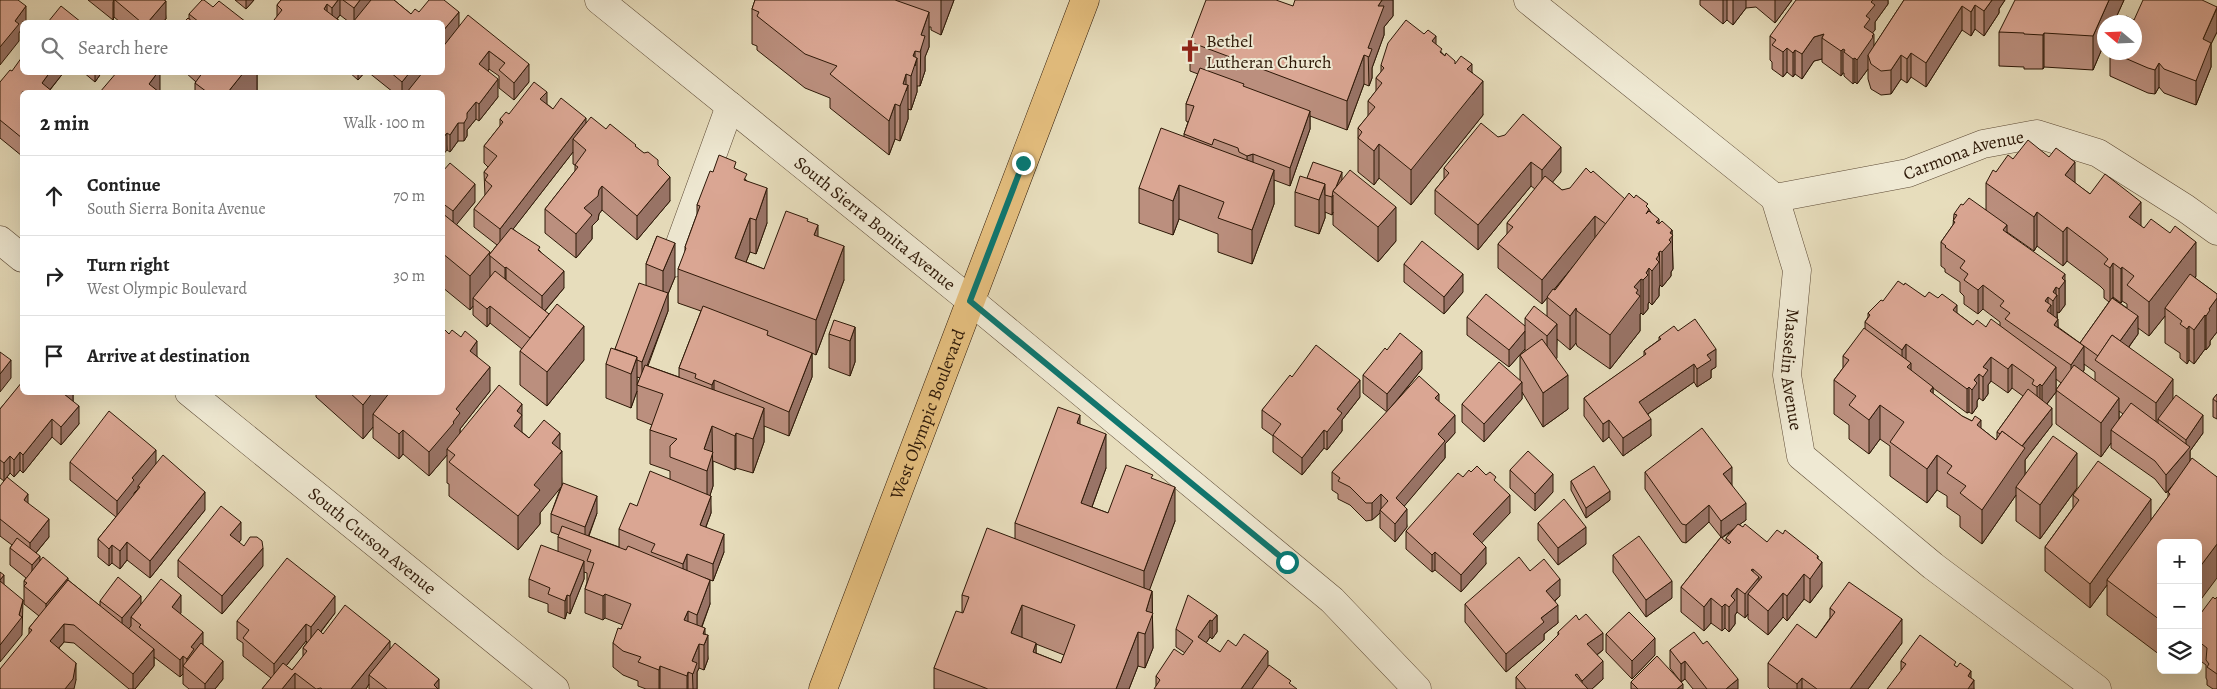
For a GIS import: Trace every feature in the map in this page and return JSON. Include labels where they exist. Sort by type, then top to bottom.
[{"type":"main road","name":"West Olympic Boulevard","points":[[823,689],[1085,0]]},
{"type":"street","name":"South Sierra Bonita Avenue","points":[[599,0],[970,301],[1332,600],[1417,689]]},
{"type":"street","points":[[1528,0],[1775,198]]},
{"type":"street","points":[[673,263],[730,106]]},
{"type":"street","name":"Carmona Avenue","points":[[1775,198],[1908,174],[1983,144],[2037,134],[2098,153],[2186,208],[2217,231]]},
{"type":"street","name":"Masselin Avenue","points":[[1775,198],[1797,270],[1787,375],[1801,456],[1933,566],[2097,689]]},
{"type":"street","points":[[0,240],[20,256]]},
{"type":"street","name":"South Curson Avenue","points":[[192,395],[555,689]]},
{"type":"building","points":[[0,0],[18,0],[26,6],[15,21],[19,24],[0,47]]},
{"type":"building","points":[[115,0],[166,1],[150,20],[139,20]]},
{"type":"building","points":[[202,0],[213,7],[219,1],[243,20],[196,20],[189,14]]},
{"type":"building","points":[[281,0],[338,0],[332,8],[327,4],[324,9],[338,20],[274,20],[282,10],[277,5]]},
{"type":"building","points":[[343,0],[360,0],[354,8]]},
{"type":"building","points":[[371,0],[394,0],[411,14],[415,9],[419,12],[429,0],[444,0],[459,12],[445,28],[445,20],[355,20]]},
{"type":"building","points":[[755,0],[895,0],[929,12],[921,35],[925,36],[920,52],[915,51],[913,56],[917,58],[911,76],[906,74],[903,84],[908,85],[900,106],[895,104],[889,121],[830,74],[837,66],[805,54],[757,16],[759,12],[752,9]]},
{"type":"building","points":[[1206,0],[1276,0],[1293,6],[1295,0],[1382,0],[1378,6],[1384,6],[1368,48],[1372,49],[1369,57],[1364,55],[1347,101],[1190,42]]},
{"type":"building","points":[[1796,0],[1873,0],[1871,2],[1875,5],[1866,16],[1870,19],[1864,27],[1874,34],[1857,60],[1844,52],[1845,50],[1841,51],[1822,38],[1824,34],[1814,37],[1802,54],[1795,50],[1793,53],[1787,48],[1783,52],[1772,45],[1776,40],[1770,36]]},
{"type":"building","points":[[1904,0],[1992,0],[1984,11],[1975,5],[1971,12],[1962,6],[1926,63],[1911,53],[1907,59],[1901,55],[1891,70],[1881,71],[1871,64],[1868,55]]},
{"type":"building","points":[[2015,0],[2109,0],[2102,15],[2097,15],[2097,27],[2093,36],[1999,32]]},
{"type":"building","points":[[2143,0],[2202,0],[2217,7],[2203,39],[2211,43],[2196,81],[2164,69],[2159,63],[2155,70],[2130,60],[2142,60],[2142,15],[2136,15]]},
{"type":"building","points":[[61,6],[78,20],[50,20]]},
{"type":"building","points":[[468,15],[529,64],[514,83],[499,70],[505,63],[489,51],[479,64],[498,79],[479,104],[476,102],[467,113],[464,123],[458,123],[450,135],[447,133],[445,135],[445,90],[409,90],[421,75],[445,75],[445,44]]},
{"type":"building","points":[[1406,20],[1424,34],[1428,30],[1436,36],[1432,41],[1442,49],[1440,52],[1445,56],[1446,53],[1455,61],[1455,64],[1461,56],[1472,64],[1467,69],[1483,81],[1411,170],[1379,144],[1374,151],[1358,138],[1362,132],[1358,128],[1375,107],[1368,101],[1382,83],[1376,78],[1384,68],[1381,65],[1388,43]]},
{"type":"building","points":[[20,60],[20,75],[48,75],[42,83],[51,90],[20,90],[20,136],[0,120],[0,82],[10,70],[12,71]]},
{"type":"building","points":[[1200,68],[1310,111],[1290,168],[1253,154],[1247,156],[1239,152],[1238,148],[1214,139],[1212,145],[1184,134],[1194,106],[1186,104]]},
{"type":"building","points":[[114,75],[156,75],[149,84],[156,90],[102,90]]},
{"type":"building","points":[[201,75],[242,75],[230,90],[204,90],[195,83]]},
{"type":"building","points":[[394,75],[408,75],[402,82]]},
{"type":"building","points":[[534,82],[547,92],[540,99],[553,109],[561,98],[586,118],[500,229],[474,209],[492,186],[485,180],[488,175],[484,172],[497,156],[484,146],[503,122],[500,119],[506,112],[509,114]]},
{"type":"building","points":[[1523,114],[1561,147],[1542,170],[1531,162],[1478,225],[1435,190],[1449,173],[1444,168],[1481,123],[1498,137],[1505,135]]},
{"type":"building","points":[[591,117],[606,129],[610,124],[644,153],[648,152],[658,160],[658,165],[670,177],[637,216],[602,186],[598,196],[584,208],[592,215],[576,234],[545,209],[578,167],[575,165],[586,150],[573,139]]},
{"type":"building","points":[[1161,128],[1274,170],[1252,230],[1218,218],[1224,202],[1179,185],[1173,201],[1139,188]]},
{"type":"building","points":[[2028,140],[2049,157],[2056,148],[2075,162],[2065,175],[2090,194],[2105,174],[2141,202],[2129,217],[2144,228],[2151,219],[2170,233],[2175,226],[2196,242],[2149,302],[2127,285],[2134,276],[2122,267],[2121,269],[2113,263],[2110,268],[2104,264],[2108,259],[2067,227],[2063,232],[2037,212],[2034,217],[1986,183],[1993,170],[1996,172],[2008,155],[2013,159]]},
{"type":"building","points":[[719,155],[736,162],[734,168],[747,174],[744,180],[767,188],[756,220],[750,218],[735,258],[764,269],[786,211],[818,225],[814,235],[844,246],[816,320],[678,269],[700,206],[697,205],[710,171],[713,172]]},
{"type":"building","points":[[1313,162],[1342,172],[1332,197],[1325,195],[1325,184],[1307,178]]},
{"type":"building","points":[[450,163],[475,184],[453,211],[445,205],[445,169]]},
{"type":"building","points":[[1586,168],[1591,173],[1593,171],[1625,199],[1606,224],[1595,216],[1542,280],[1498,244],[1513,227],[1507,223],[1545,176],[1562,190],[1570,188]]},
{"type":"building","points":[[1350,170],[1396,207],[1378,227],[1333,191]]},
{"type":"building","points":[[1300,176],[1325,184],[1319,200],[1295,192]]},
{"type":"building","points":[[1629,193],[1634,198],[1636,195],[1648,204],[1646,206],[1649,209],[1646,214],[1649,211],[1659,219],[1656,222],[1659,224],[1662,221],[1672,230],[1670,233],[1673,235],[1669,240],[1671,242],[1658,254],[1656,259],[1659,262],[1652,271],[1649,268],[1646,273],[1648,275],[1643,280],[1641,279],[1634,287],[1638,290],[1636,293],[1640,296],[1610,335],[1577,311],[1576,308],[1570,316],[1547,297],[1553,289],[1555,290]]},
{"type":"building","points":[[1969,198],[2007,225],[2003,230],[2065,274],[2062,278],[2065,281],[2059,289],[2056,287],[2053,292],[2057,295],[2053,301],[2048,297],[2045,301],[2051,305],[2047,311],[2058,319],[2054,325],[2084,346],[2071,365],[2005,319],[2010,313],[2000,306],[2004,301],[1983,285],[1978,290],[1964,280],[1968,274],[1960,268],[1965,261],[1941,242],[1955,222],[1953,221],[1957,215],[1954,214],[1961,204],[1963,205]]},
{"type":"building","points":[[445,215],[490,252],[470,276],[445,255]]},
{"type":"building","points":[[511,228],[540,247],[538,250],[564,271],[542,296],[489,255]]},
{"type":"building","points":[[657,236],[675,243],[663,271],[646,264]]},
{"type":"building","points":[[1422,241],[1463,274],[1444,297],[1404,264]]},
{"type":"building","points":[[495,271],[549,314],[530,338],[490,306],[487,309],[473,298]]},
{"type":"building","points":[[2190,274],[2217,294],[2217,298],[2210,310],[2194,330],[2189,326],[2187,329],[2180,324],[2182,321],[2165,308]]},
{"type":"building","points":[[1898,281],[1904,285],[1905,283],[1925,297],[1929,292],[1938,298],[1942,294],[1957,305],[1953,310],[1973,325],[1977,320],[1986,327],[1991,319],[2056,367],[2042,386],[2040,384],[2037,387],[2032,384],[2034,380],[2012,364],[2008,369],[1991,357],[1983,367],[1988,370],[1983,377],[1979,374],[1974,380],[1977,383],[1972,390],[1969,387],[1967,389],[1906,344],[1902,350],[1865,322],[1870,315],[1868,313],[1881,300],[1883,301]]},
{"type":"building","points":[[639,283],[668,293],[642,362],[637,360],[637,357],[615,349]]},
{"type":"building","points":[[1486,294],[1525,326],[1525,331],[1509,350],[1467,317]]},
{"type":"building","points":[[2112,298],[2138,316],[2120,341],[2112,335],[2098,356],[2080,343]]},
{"type":"building","points":[[557,304],[584,326],[547,372],[520,351]]},
{"type":"building","points":[[703,306],[768,331],[767,335],[812,353],[789,412],[714,380],[712,385],[695,378],[696,374],[679,368]]},
{"type":"building","points":[[1534,306],[1557,324],[1547,336],[1525,318]]},
{"type":"building","points":[[1695,319],[1716,349],[1707,355],[1711,360],[1697,369],[1694,364],[1639,402],[1651,419],[1623,438],[1609,420],[1603,424],[1584,398],[1646,354],[1644,351],[1661,339],[1659,337],[1674,326],[1678,331]]},
{"type":"building","points":[[834,320],[855,327],[850,341],[829,334]]},
{"type":"building","points":[[1864,328],[1911,363],[1907,367],[1933,387],[1930,391],[1962,416],[1972,421],[1975,416],[1981,420],[1977,425],[1996,440],[2002,431],[2025,448],[1982,510],[1960,493],[1966,486],[1947,473],[1952,466],[1937,455],[1927,469],[1890,442],[1904,422],[1880,405],[1869,420],[1849,405],[1856,396],[1834,380],[1849,360],[1843,356]]},
{"type":"building","points":[[445,330],[449,334],[452,330],[461,337],[465,331],[477,341],[470,351],[490,367],[456,409],[460,413],[454,423],[429,452],[403,430],[399,434],[373,414],[388,395],[445,395]]},
{"type":"building","points":[[1400,333],[1422,351],[1387,394],[1363,375]]},
{"type":"building","points":[[2112,335],[2173,379],[2156,403],[2095,360]]},
{"type":"building","points":[[1542,339],[1568,375],[1543,393],[1520,355]]},
{"type":"building","points":[[1316,345],[1360,380],[1337,409],[1342,413],[1327,432],[1324,430],[1302,458],[1273,435],[1281,424],[1262,410],[1290,375],[1292,377]]},
{"type":"building","points":[[611,348],[637,357],[631,374],[606,364]]},
{"type":"building","points":[[0,352],[11,360],[0,374]]},
{"type":"building","points":[[1499,362],[1522,382],[1484,424],[1462,404]]},
{"type":"building","points":[[645,365],[764,408],[753,439],[736,433],[735,436],[712,426],[704,449],[713,452],[707,471],[670,457],[670,446],[677,439],[650,430],[663,394],[637,385]]},
{"type":"building","points":[[2074,365],[2119,398],[2101,423],[2056,390]]},
{"type":"building","points":[[1419,376],[1439,394],[1435,398],[1455,415],[1438,434],[1445,441],[1396,498],[1407,509],[1395,524],[1380,510],[1388,501],[1381,494],[1372,503],[1366,503],[1350,487],[1338,481],[1340,478],[1332,472]]},
{"type":"building","points":[[20,384],[20,395],[65,395],[79,406],[61,427],[52,419],[23,455],[20,452],[14,460],[10,456],[4,463],[0,460],[0,409]]},
{"type":"building","points":[[499,385],[522,404],[517,411],[522,415],[514,426],[529,438],[544,420],[560,433],[552,443],[562,451],[534,485],[540,490],[518,516],[449,462],[455,455],[447,449]]},
{"type":"building","points":[[2028,389],[2052,408],[2022,446],[2002,431],[2000,434],[1997,432]]},
{"type":"building","points":[[2217,394],[2217,402],[2213,399]]},
{"type":"building","points":[[352,395],[371,395],[363,405]]},
{"type":"building","points":[[2176,395],[2203,415],[2186,440],[2158,419]]},
{"type":"building","points":[[2131,403],[2190,447],[2166,475],[2155,461],[2111,430]]},
{"type":"building","points":[[1058,407],[1080,415],[1077,423],[1106,434],[1081,503],[1108,513],[1126,465],[1153,475],[1151,478],[1175,487],[1144,571],[1015,523]]},
{"type":"building","points":[[109,411],[156,450],[132,478],[134,480],[117,501],[70,462]]},
{"type":"building","points":[[1702,428],[1732,467],[1723,474],[1746,503],[1721,521],[1709,505],[1686,525],[1682,524],[1645,472]]},
{"type":"building","points":[[2053,436],[2077,453],[2040,505],[2016,487]]},
{"type":"building","points":[[1528,451],[1553,474],[1535,494],[1510,470]]},
{"type":"building","points":[[163,455],[205,492],[150,561],[127,542],[120,551],[112,545],[109,549],[98,539]]},
{"type":"building","points":[[2192,458],[2217,477],[2217,544],[2202,564],[2202,539],[2157,539],[2157,618],[2107,580],[2170,494],[2168,492]]},
{"type":"building","points":[[2098,461],[2151,499],[2090,584],[2045,547],[2079,500],[2073,495]]},
{"type":"building","points":[[1477,466],[1486,475],[1490,472],[1496,477],[1494,480],[1510,495],[1473,534],[1486,547],[1461,575],[1435,552],[1432,555],[1406,531],[1458,473],[1463,477],[1469,470],[1471,472]]},
{"type":"building","points":[[1594,466],[1610,491],[1586,508],[1571,481]]},
{"type":"building","points":[[650,471],[711,496],[700,525],[724,534],[713,564],[687,554],[683,564],[651,552],[655,544],[619,529],[630,503],[637,506]]},
{"type":"building","points":[[7,477],[28,494],[24,500],[49,519],[30,543],[0,519],[0,486]]},
{"type":"building","points":[[563,483],[597,496],[585,527],[551,514]]},
{"type":"building","points":[[1564,499],[1586,527],[1558,548],[1538,523]]},
{"type":"building","points":[[221,506],[241,522],[230,535],[244,546],[250,537],[257,537],[262,541],[263,548],[222,596],[178,560]]},
{"type":"building","points":[[1738,524],[1743,527],[1745,524],[1767,542],[1777,530],[1783,534],[1785,530],[1818,556],[1817,558],[1822,562],[1810,579],[1804,574],[1787,596],[1783,593],[1768,611],[1748,594],[1762,577],[1753,569],[1751,570],[1759,577],[1745,594],[1737,588],[1731,596],[1735,600],[1729,607],[1725,604],[1722,607],[1711,598],[1704,607],[1681,587],[1721,537],[1729,544],[1731,542],[1726,538]]},
{"type":"building","points":[[562,526],[626,550],[628,546],[710,580],[697,615],[688,611],[684,620],[705,628],[703,634],[708,635],[704,645],[699,644],[692,661],[697,663],[693,674],[688,672],[687,676],[660,666],[659,670],[638,662],[641,657],[623,651],[613,643],[618,628],[621,629],[631,604],[585,589],[594,563],[587,561],[591,550],[558,537]]},
{"type":"building","points":[[987,528],[1152,591],[1146,611],[1153,613],[1145,634],[1138,632],[1116,689],[988,689],[934,668],[956,611],[963,613],[969,597],[962,595]],"holes":[[[1022,605],[1075,625],[1061,663],[1033,652],[1036,643],[1011,633]]]},
{"type":"building","points":[[1639,536],[1672,581],[1646,600],[1613,555]]},
{"type":"building","points":[[17,538],[40,556],[32,565],[10,548]]},
{"type":"building","points":[[541,545],[584,561],[570,596],[567,595],[565,601],[548,594],[550,588],[529,579]]},
{"type":"building","points":[[43,557],[68,578],[46,604],[24,586],[27,583],[24,581]]},
{"type":"building","points":[[1519,557],[1530,571],[1544,559],[1560,579],[1546,591],[1558,605],[1541,618],[1544,622],[1506,654],[1465,604]]},
{"type":"building","points":[[287,558],[335,596],[311,627],[306,624],[274,664],[243,638],[249,630],[237,621]]},
{"type":"building","points":[[0,572],[4,575],[0,580]]},
{"type":"building","points":[[118,577],[141,596],[122,618],[100,601]]},
{"type":"building","points":[[161,579],[181,595],[172,607],[203,632],[191,647],[194,649],[187,659],[183,656],[180,660],[139,627],[141,625],[131,617]]},
{"type":"building","points":[[68,580],[154,649],[133,674],[74,625],[64,624],[50,641],[76,663],[73,679],[65,689],[0,689],[0,669],[32,630],[29,628]]},
{"type":"building","points":[[0,581],[23,600],[19,615],[22,617],[0,645]]},
{"type":"building","points":[[1849,582],[1902,619],[1850,689],[1817,689],[1802,678],[1797,684],[1768,663],[1797,624],[1816,638],[1835,612],[1830,608]]},
{"type":"building","points":[[1188,595],[1217,615],[1212,621],[1210,620],[1198,637],[1220,652],[1228,640],[1236,646],[1244,634],[1268,651],[1241,689],[1154,689],[1160,680],[1156,676],[1174,649],[1183,655],[1193,641],[1176,629]]},
{"type":"building","points":[[2213,597],[2215,599],[2217,597],[2217,674],[2207,667],[2209,664],[2206,660],[2207,648],[2202,644],[2202,612]]},
{"type":"building","points":[[345,605],[390,641],[351,689],[316,689],[295,673],[282,689],[262,689],[283,663],[292,670],[307,651],[303,648],[318,629],[323,634]]},
{"type":"building","points":[[1629,612],[1655,638],[1632,661],[1606,634]]},
{"type":"building","points":[[1586,614],[1603,633],[1587,644],[1603,661],[1582,681],[1577,674],[1575,675],[1588,689],[1526,689],[1516,677],[1576,615],[1579,620]]},
{"type":"building","points":[[1694,632],[1703,644],[1707,641],[1738,679],[1726,689],[1707,689],[1685,661],[1681,664],[1670,650]]},
{"type":"building","points":[[1920,635],[1956,662],[1954,665],[1957,667],[1960,663],[1971,671],[1968,676],[1974,680],[1968,689],[1887,689],[1906,664],[1901,661]]},
{"type":"building","points":[[201,643],[223,661],[205,684],[183,666]]},
{"type":"building","points":[[395,643],[439,679],[434,685],[438,689],[387,689],[369,675]]},
{"type":"building","points":[[1657,656],[1683,684],[1677,689],[1638,689],[1631,682]]},
{"type":"building","points":[[1269,665],[1291,681],[1289,683],[1297,689],[1252,689]]},
{"type":"place","name":"Bethel Lutheran Church","points":[[1190,51]]},
{"type":"route","points":[[1023,163],[970,301],[1287,562]]}]
